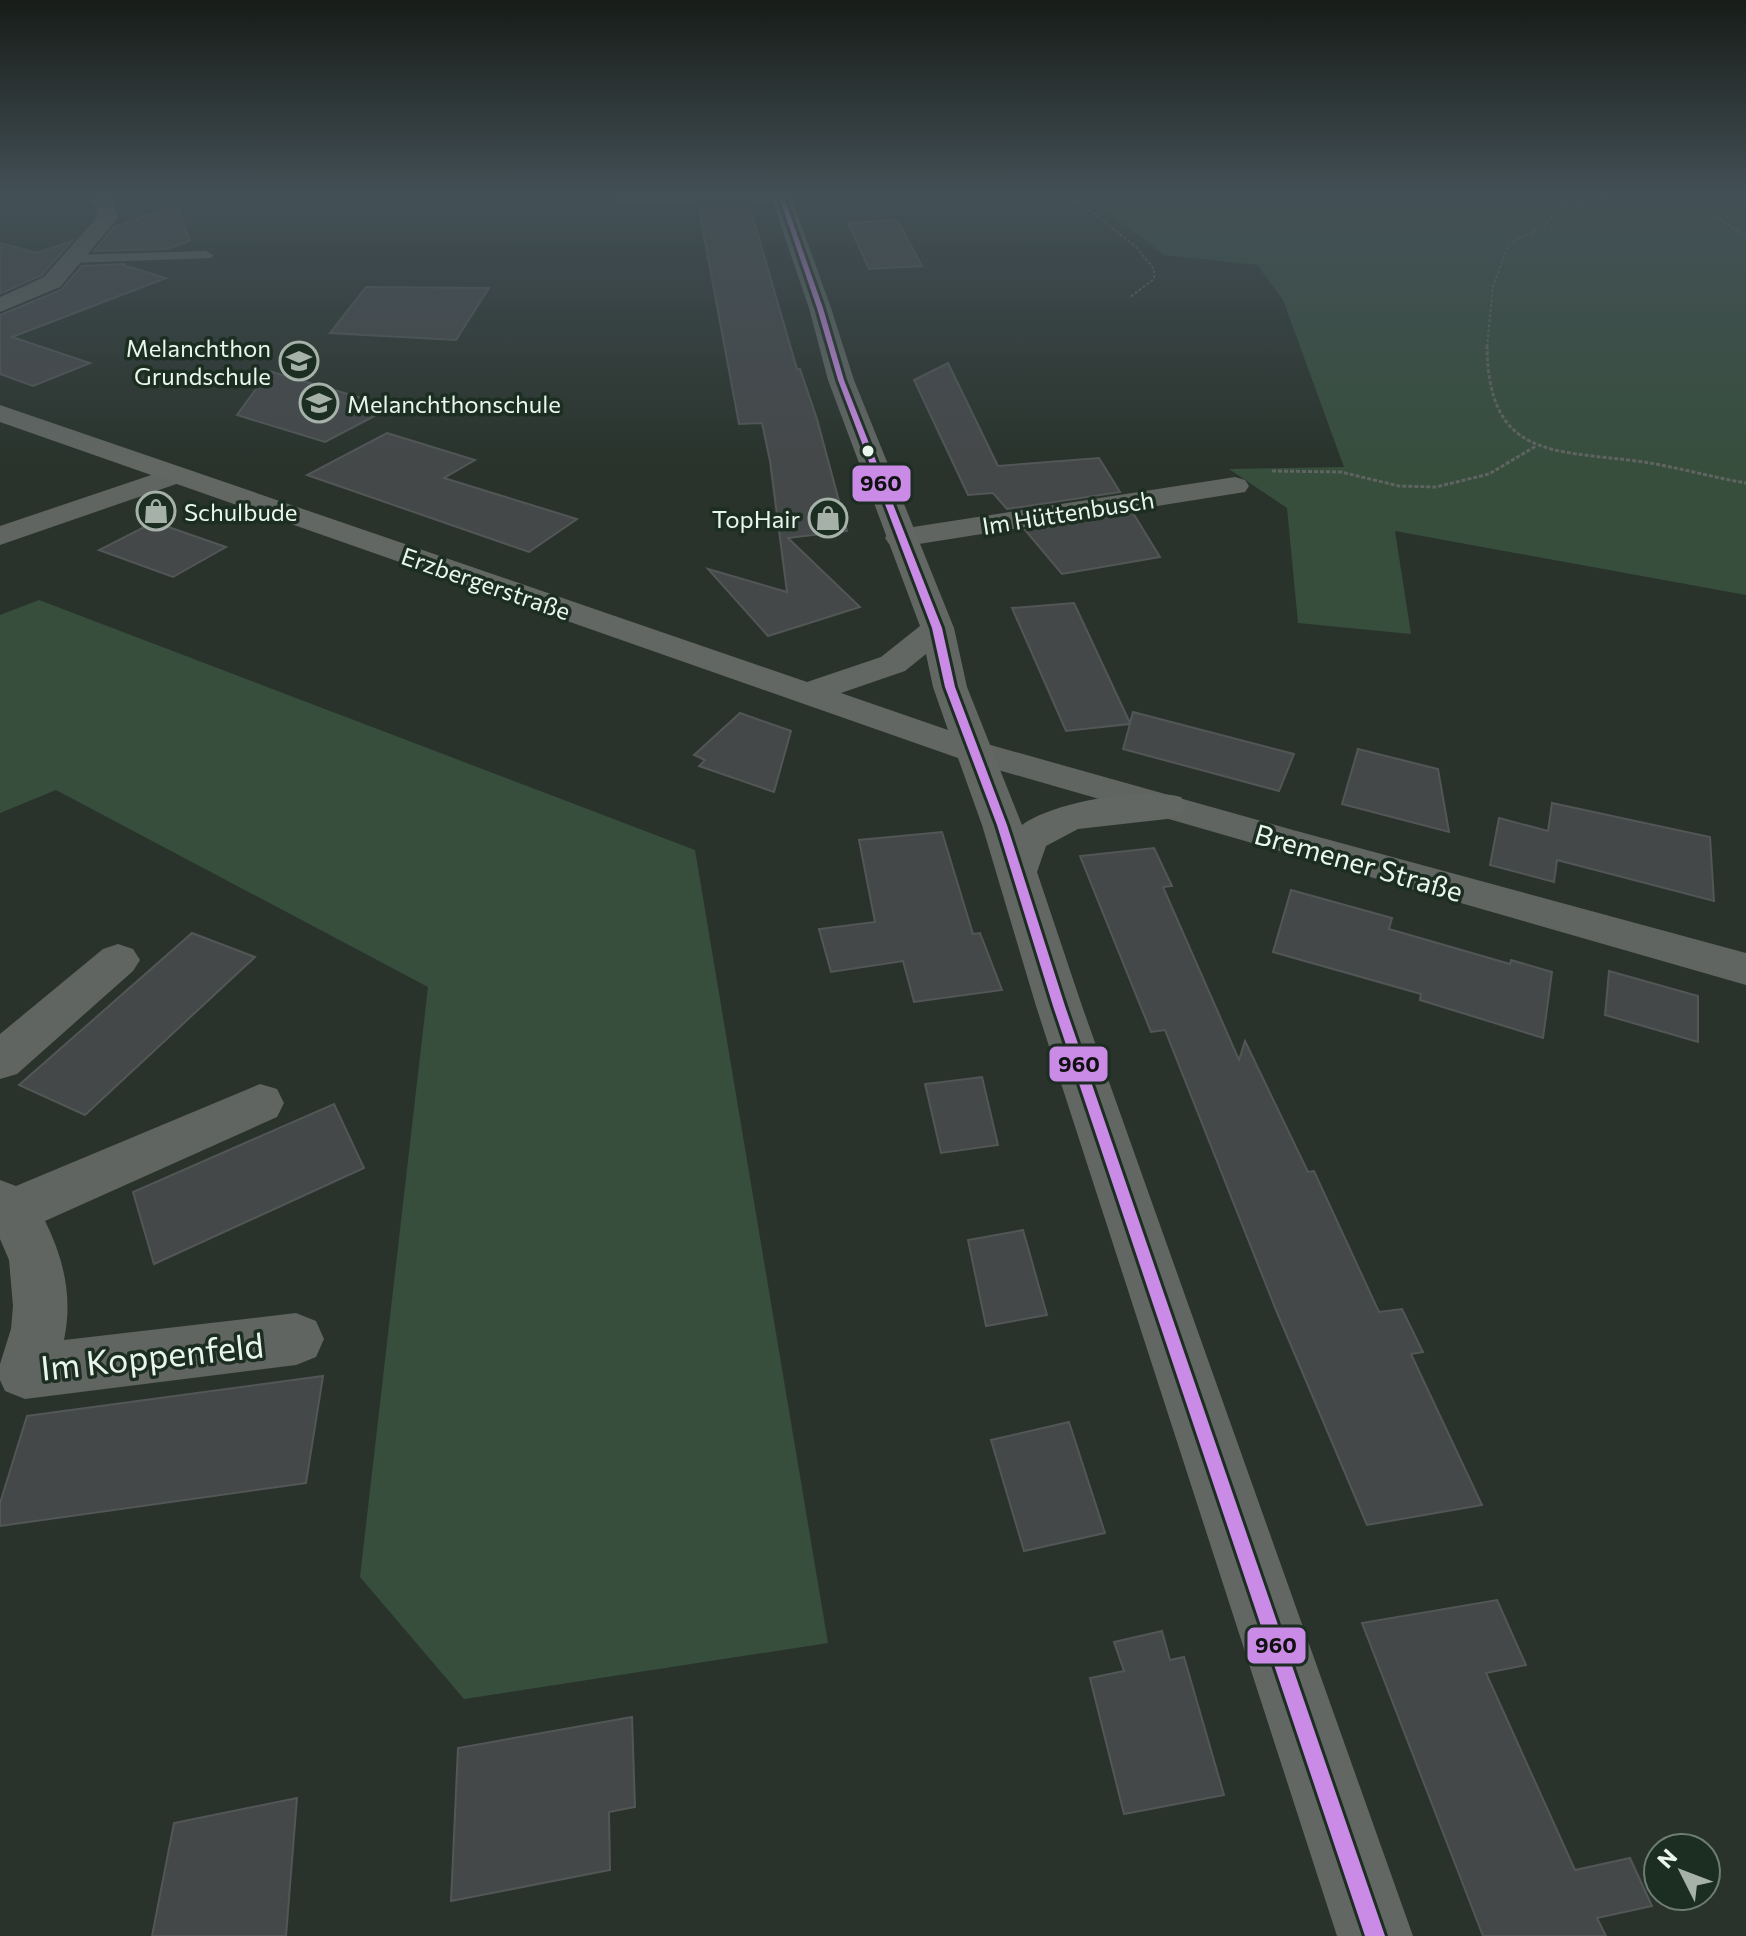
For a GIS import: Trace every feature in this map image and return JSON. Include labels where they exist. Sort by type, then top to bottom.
[{"type":"main road","points":[[812,284],[841,380],[937,628],[950,687],[1017,872],[1375,1936]]},
{"type":"main road","name":"Erzbergerstraße","points":[[0,413],[973,751]]},
{"type":"main road","points":[[805,694],[893,664],[937,628]]},
{"type":"main road","points":[[1017,872],[1027,843],[1053,824],[1167,806]]},
{"type":"street","points":[[0,305],[46,284]]},
{"type":"street","points":[[0,536],[175,475]]},
{"type":"street","name":"Im Hüttenbusch","points":[[900,538],[1235,486]]},
{"type":"street","name":"Bremener Straße","points":[[973,751],[1299,846],[1746,969]]},
{"type":"street","points":[[0,1061],[118,960]]},
{"type":"street","name":"Im Koppenfeld","points":[[260,1103],[40,1198],[6,1208],[33,1255],[42,1308],[37,1347],[25,1372],[296,1339]]},
{"type":"path","points":[[1129,298],[1147,284]]},
{"type":"path","points":[[1495,284],[1486,339],[1491,379],[1500,414],[1510,429],[1536,446],[1651,463],[1746,483]]},
{"type":"path","points":[[1235,486],[1251,473],[1297,469],[1354,473],[1400,486],[1446,487],[1481,479],[1536,446]]},
{"type":"green space","points":[[1271,284],[1746,284],[1746,595],[1395,531],[1411,634],[1298,623],[1287,508],[1229,469],[1344,467],[1283,300]]},
{"type":"green space","points":[[39,600],[695,850],[828,1643],[464,1699],[360,1577],[428,987],[56,790],[0,813],[0,615]]},
{"type":"building","points":[[0,284],[21,284],[0,294]]},
{"type":"building","points":[[66,284],[149,284],[12,337],[90,363],[33,386],[0,374],[0,315],[61,290]]},
{"type":"building","points":[[713,284],[772,284],[797,369],[800,369],[817,419],[847,531],[788,538],[860,607],[768,636],[708,569],[787,592],[762,423],[739,424]]},
{"type":"building","points":[[366,287],[489,288],[456,340],[330,333]]},
{"type":"building","points":[[948,363],[998,466],[1099,458],[1120,492],[1007,509],[993,493],[968,495],[914,380]]},
{"type":"building","points":[[269,371],[392,407],[325,442],[237,415]]},
{"type":"building","points":[[387,433],[475,460],[444,478],[577,519],[529,552],[307,475]]},
{"type":"building","points":[[1133,513],[1160,557],[1062,574],[1025,530]]},
{"type":"building","points":[[154,522],[226,547],[173,577],[99,550]]},
{"type":"building","points":[[1074,603],[1130,723],[1133,712],[1294,754],[1279,791],[1123,749],[1130,724],[1066,731],[1012,608]]},
{"type":"building","points":[[740,713],[791,731],[774,792],[699,766],[705,760],[694,755]]},
{"type":"building","points":[[1358,749],[1438,769],[1449,832],[1342,804]]},
{"type":"building","points":[[1552,803],[1710,837],[1714,901],[1557,860],[1554,882],[1490,865],[1499,818],[1548,831]]},
{"type":"building","points":[[942,832],[973,934],[980,933],[1002,990],[914,1002],[903,961],[831,972],[819,929],[875,922],[859,840]]},
{"type":"building","points":[[1154,848],[1172,886],[1163,887],[1239,1060],[1245,1041],[1308,1172],[1314,1171],[1379,1312],[1402,1309],[1423,1352],[1411,1354],[1482,1505],[1367,1525],[1276,1310],[1165,1030],[1151,1032],[1080,856]]},
{"type":"building","points":[[1291,890],[1392,918],[1389,929],[1510,964],[1511,960],[1552,972],[1543,1038],[1420,1000],[1421,994],[1273,952]]},
{"type":"building","points":[[192,933],[255,957],[85,1115],[19,1085]]},
{"type":"building","points":[[1609,971],[1698,996],[1698,1042],[1605,1015]]},
{"type":"building","points":[[982,1077],[998,1145],[941,1153],[925,1084]]},
{"type":"building","points":[[334,1104],[364,1168],[154,1264],[133,1192]]},
{"type":"building","points":[[1023,1230],[1047,1315],[986,1326],[968,1240]]},
{"type":"building","points":[[323,1376],[306,1483],[0,1526],[0,1503],[27,1416]]},
{"type":"building","points":[[1069,1422],[1105,1533],[1024,1551],[991,1440]]},
{"type":"building","points":[[1497,1600],[1526,1665],[1486,1673],[1575,1870],[1630,1858],[1642,1884],[1642,1908],[1597,1918],[1606,1936],[1483,1936],[1362,1623]]},
{"type":"building","points":[[1162,1631],[1170,1660],[1184,1657],[1224,1795],[1124,1814],[1090,1678],[1124,1671],[1114,1642]]},
{"type":"building","points":[[632,1717],[635,1807],[609,1812],[610,1870],[451,1901],[458,1748]]},
{"type":"building","points":[[297,1798],[286,1936],[152,1936],[174,1823]]},
{"type":"transit line","name":"960","points":[[812,284],[841,380],[937,628],[950,687],[1002,825],[1059,1006],[1375,1936]]},
{"type":"place","name":"Melanchthon Grundschule","points":[[299,361]]},
{"type":"place","name":"Melanchthonschule","points":[[319,403]]},
{"type":"place","name":"Schulbude","points":[[156,511]]},
{"type":"place","name":"TopHair","points":[[828,518]]}]
